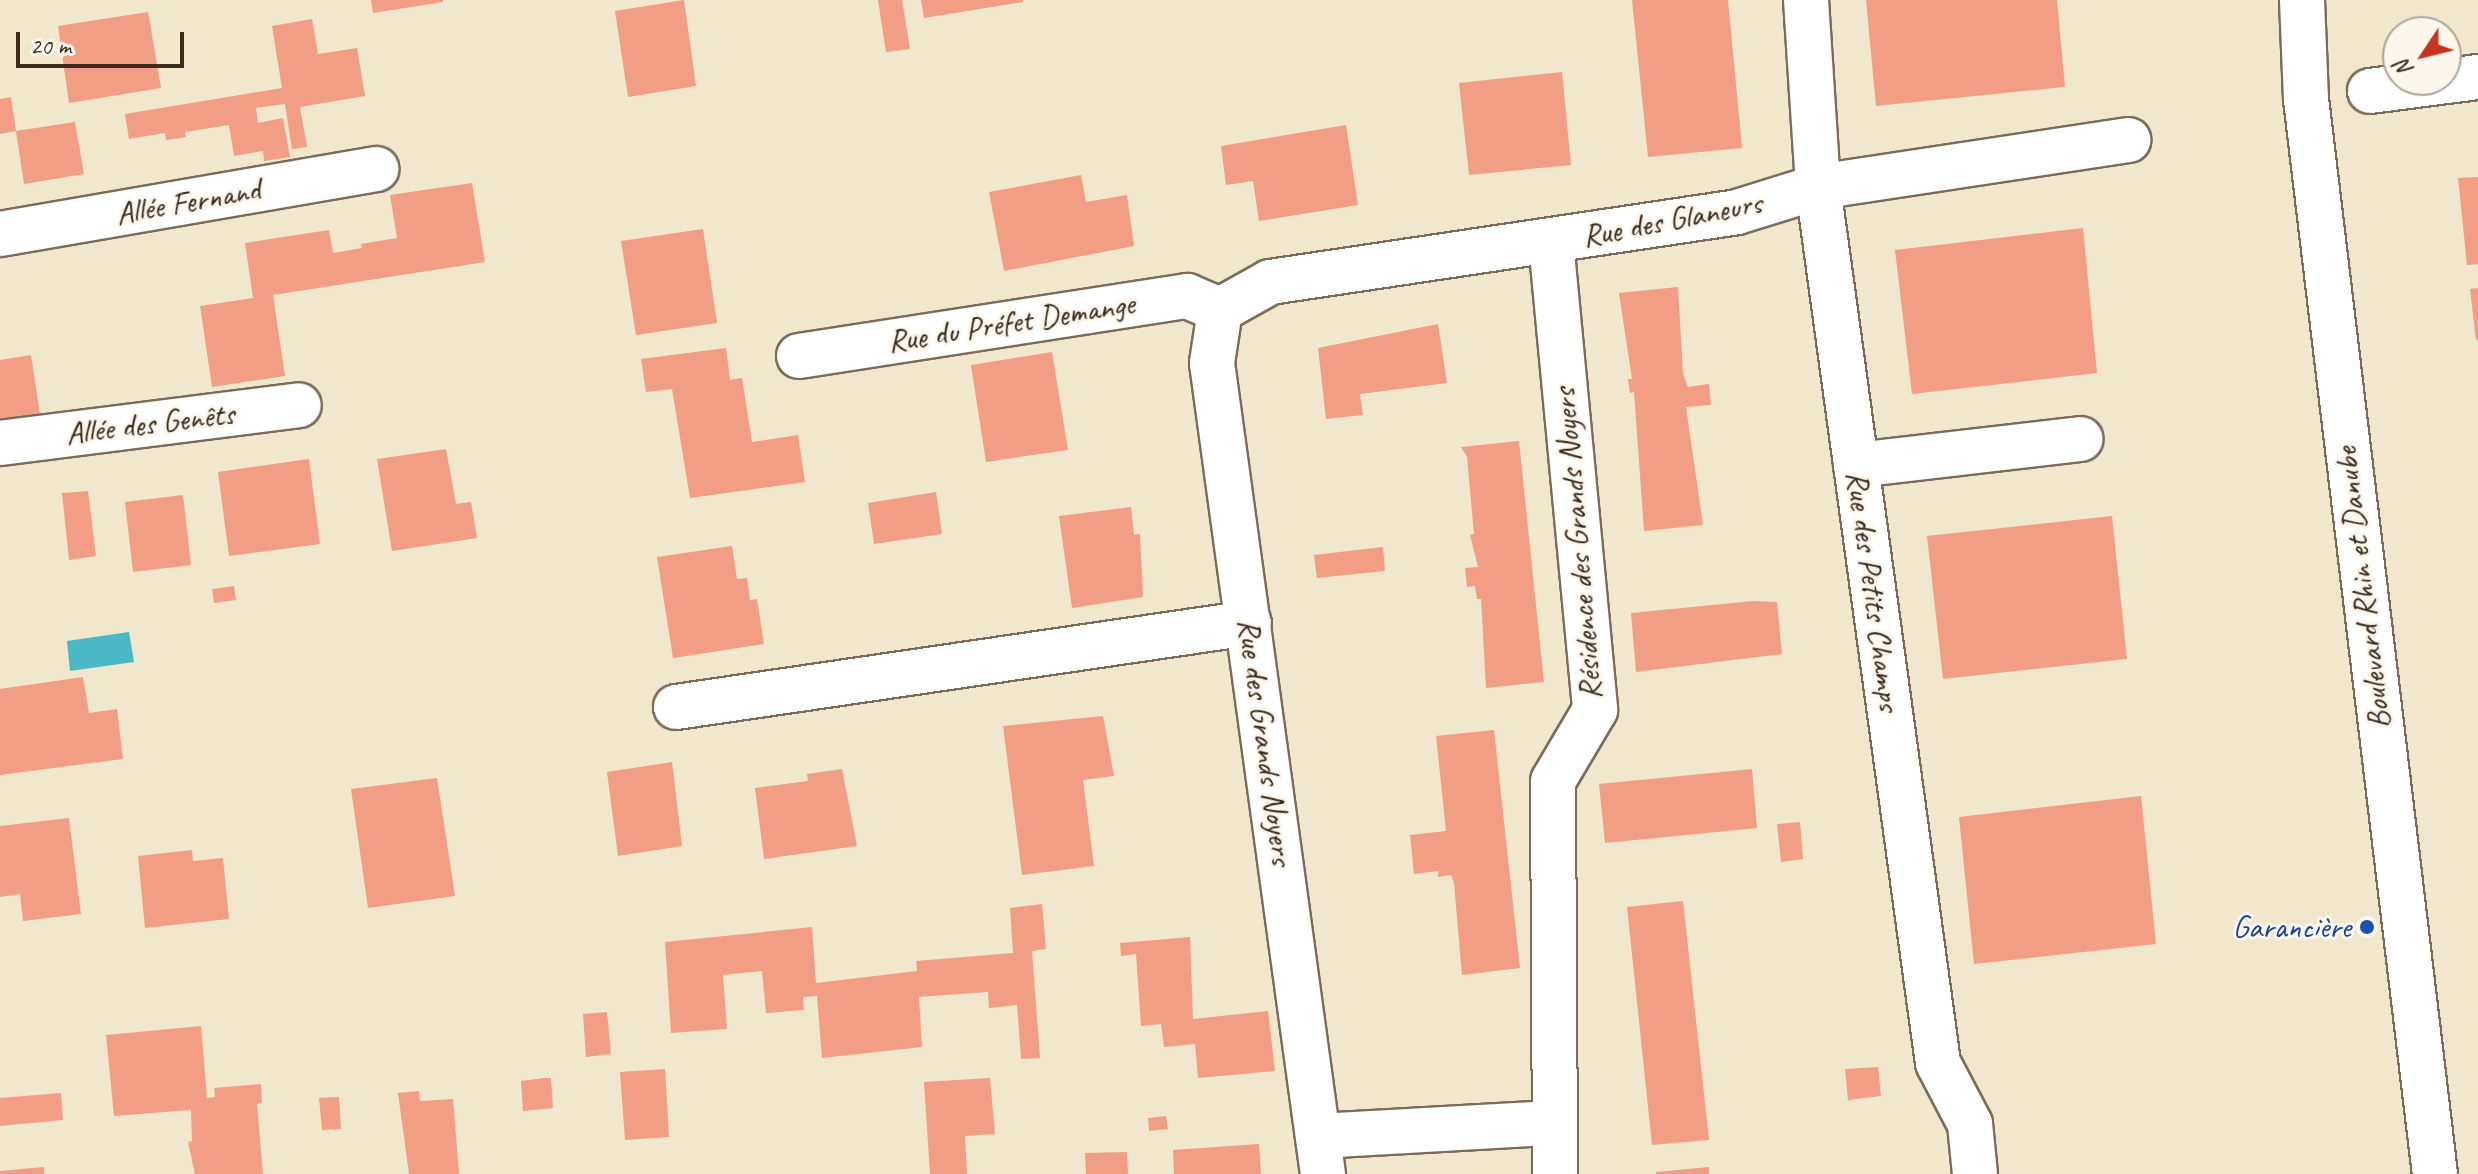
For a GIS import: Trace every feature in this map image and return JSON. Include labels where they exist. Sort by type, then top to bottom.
[{"type":"street","name":"Rue des Petits Champs","points":[[1806,0],[1818,187],[1938,1063],[1970,1124],[1975,1174]]},
{"type":"street","name":"Boulevard Rhin et Danube","points":[[2302,0],[2306,99],[2435,1174]]},
{"type":"street","points":[[2370,91],[2478,77]]},
{"type":"street","name":"Rue des Glaneurs","points":[[1220,310],[1270,282],[1737,212],[1818,187],[2128,140]]},
{"type":"street","name":"Allée Fernand","points":[[0,234],[376,169]]},
{"type":"street","name":"Résidence des Grands Noyers","points":[[1551,242],[1595,710],[1553,781],[1555,1174]]},
{"type":"street","name":"Rue du Préfet Demange","points":[[799,356],[1187,296],[1220,310]]},
{"type":"street","name":"Rue des Grands Noyers","points":[[1220,310],[1212,363],[1320,1155]]},
{"type":"street","name":"Allée des Genêts","points":[[0,443],[299,405]]},
{"type":"street","points":[[1856,465],[2080,439]]},
{"type":"street","points":[[676,707],[1249,623]]},
{"type":"street","points":[[1320,1155],[1553,1123]]},
{"type":"water","points":[[129,632],[134,662],[70,671],[67,641]]},
{"type":"building","points":[[371,0],[443,0],[443,2],[373,13]]},
{"type":"building","points":[[684,0],[696,86],[628,97],[615,11]]},
{"type":"building","points":[[878,0],[902,0],[910,49],[886,52]]},
{"type":"building","points":[[921,0],[1023,0],[1023,2],[924,18]]},
{"type":"building","points":[[1632,0],[1728,0],[1742,148],[1648,157]]},
{"type":"building","points":[[1866,0],[2057,0],[2065,87],[1876,106]]},
{"type":"building","points":[[148,12],[161,88],[69,103],[58,26]]},
{"type":"building","points":[[312,19],[318,54],[357,48],[365,96],[300,107],[307,147],[292,149],[285,104],[256,108],[258,123],[283,118],[290,157],[264,161],[263,151],[234,156],[229,125],[185,132],[186,137],[166,140],[165,133],[129,139],[125,114],[282,88],[272,26]]},
{"type":"building","points":[[1562,72],[1571,165],[1469,175],[1459,83]]},
{"type":"building","points":[[11,97],[16,131],[0,134],[0,99]]},
{"type":"building","points":[[75,122],[84,174],[24,184],[16,131]]},
{"type":"building","points":[[1346,125],[1358,205],[1259,221],[1253,181],[1226,185],[1221,146]]},
{"type":"building","points":[[1081,175],[1086,202],[1127,195],[1134,246],[1004,271],[989,192]]},
{"type":"building","points":[[2478,177],[2478,264],[2467,265],[2458,178]]},
{"type":"building","points":[[472,183],[485,262],[273,295],[285,376],[212,387],[200,306],[253,298],[245,243],[329,230],[333,253],[362,248],[361,244],[397,238],[390,195]]},
{"type":"building","points":[[2083,228],[2097,373],[1912,394],[1895,250]]},
{"type":"building","points":[[703,229],[717,323],[636,335],[621,241]]},
{"type":"building","points":[[1678,287],[1683,374],[1688,387],[1709,384],[1711,405],[1686,407],[1703,525],[1644,531],[1634,392],[1630,393],[1628,379],[1632,379],[1619,293]]},
{"type":"building","points":[[2478,288],[2478,340],[2476,340],[2470,289]]},
{"type":"building","points":[[1438,324],[1447,383],[1360,394],[1363,415],[1326,419],[1318,348]]},
{"type":"building","points":[[726,348],[730,380],[742,378],[752,442],[798,435],[805,482],[690,498],[672,389],[646,392],[641,359]]},
{"type":"building","points":[[1052,352],[1068,450],[986,462],[971,365]]},
{"type":"building","points":[[31,355],[41,421],[0,428],[0,360]]},
{"type":"building","points":[[1519,441],[1544,682],[1486,688],[1481,599],[1477,599],[1475,586],[1467,587],[1465,568],[1478,567],[1470,535],[1474,534],[1467,457],[1461,447]]},
{"type":"building","points":[[446,449],[456,504],[471,502],[477,538],[392,551],[377,459]]},
{"type":"building","points":[[309,459],[320,544],[229,556],[218,472]]},
{"type":"building","points":[[88,491],[96,556],[69,560],[62,493]]},
{"type":"building","points":[[936,492],[942,534],[874,544],[868,503]]},
{"type":"building","points":[[183,495],[191,565],[133,572],[125,502]]},
{"type":"building","points":[[1131,507],[1134,535],[1140,534],[1143,597],[1072,608],[1059,516]]},
{"type":"building","points":[[2112,516],[2127,659],[1943,679],[1927,536]]},
{"type":"building","points":[[732,546],[737,579],[747,578],[750,600],[757,599],[764,644],[673,658],[657,557]]},
{"type":"building","points":[[1383,547],[1385,571],[1317,578],[1314,555]]},
{"type":"building","points":[[234,586],[236,600],[214,603],[212,589]]},
{"type":"building","points":[[1753,601],[1777,602],[1782,654],[1636,672],[1631,613]]},
{"type":"building","points":[[83,677],[89,713],[117,709],[123,759],[0,775],[0,689]]},
{"type":"building","points":[[1103,716],[1114,776],[1083,780],[1094,866],[1022,875],[1003,726]]},
{"type":"building","points":[[1494,730],[1520,968],[1462,975],[1454,883],[1451,875],[1438,877],[1438,871],[1414,874],[1410,835],[1446,831],[1436,736]]},
{"type":"building","points":[[672,762],[682,846],[618,856],[607,772]]},
{"type":"building","points":[[842,769],[857,846],[764,859],[755,788],[808,781],[807,774]]},
{"type":"building","points":[[1752,769],[1757,828],[1605,843],[1599,784]]},
{"type":"building","points":[[437,778],[455,896],[368,908],[351,789]]},
{"type":"building","points":[[2141,796],[2156,944],[1974,964],[1959,817]]},
{"type":"building","points":[[69,818],[81,914],[23,921],[20,894],[0,897],[0,826]]},
{"type":"building","points":[[1800,822],[1803,859],[1781,862],[1777,824]]},
{"type":"building","points":[[192,850],[193,861],[223,858],[229,919],[145,928],[138,856]]},
{"type":"building","points":[[1683,901],[1709,1140],[1652,1145],[1627,907]]},
{"type":"building","points":[[1042,904],[1046,949],[1032,951],[1040,1058],[1021,1059],[1017,1005],[989,1008],[988,992],[919,997],[922,1047],[822,1058],[817,996],[803,997],[804,1010],[766,1013],[762,971],[723,975],[727,1029],[671,1033],[665,942],[812,927],[816,983],[917,971],[916,961],[1013,953],[1010,908]]},
{"type":"building","points":[[1190,937],[1193,1019],[1268,1011],[1275,1071],[1198,1078],[1195,1044],[1164,1047],[1161,1024],[1141,1026],[1136,954],[1121,956],[1120,943]]},
{"type":"building","points":[[607,1012],[611,1054],[586,1057],[583,1014]]},
{"type":"building","points":[[201,1026],[207,1098],[215,1097],[214,1088],[261,1084],[262,1103],[257,1104],[263,1174],[195,1174],[188,1142],[192,1141],[191,1110],[114,1116],[106,1035]]},
{"type":"building","points":[[1878,1067],[1881,1096],[1848,1100],[1845,1069]]},
{"type":"building","points":[[665,1069],[669,1137],[625,1140],[620,1072]]},
{"type":"building","points":[[551,1078],[553,1108],[523,1111],[521,1081]]},
{"type":"building","points":[[990,1078],[995,1134],[965,1136],[967,1174],[930,1174],[924,1082]]},
{"type":"building","points":[[419,1091],[420,1101],[453,1099],[459,1174],[409,1174],[398,1093]]},
{"type":"building","points":[[61,1093],[63,1120],[0,1126],[0,1098]]},
{"type":"building","points":[[339,1097],[341,1129],[322,1130],[319,1098]]},
{"type":"building","points":[[1166,1116],[1168,1129],[1149,1131],[1148,1118]]},
{"type":"building","points":[[1259,1144],[1261,1174],[1174,1174],[1173,1150]]},
{"type":"building","points":[[1127,1152],[1128,1174],[1086,1174],[1085,1153]]},
{"type":"building","points":[[44,1167],[44,1174],[0,1174],[0,1171]]},
{"type":"building","points":[[1709,1167],[1709,1174],[1656,1174],[1656,1172]]},
{"type":"place","name":"Garancière","points":[[2367,927]]}]
